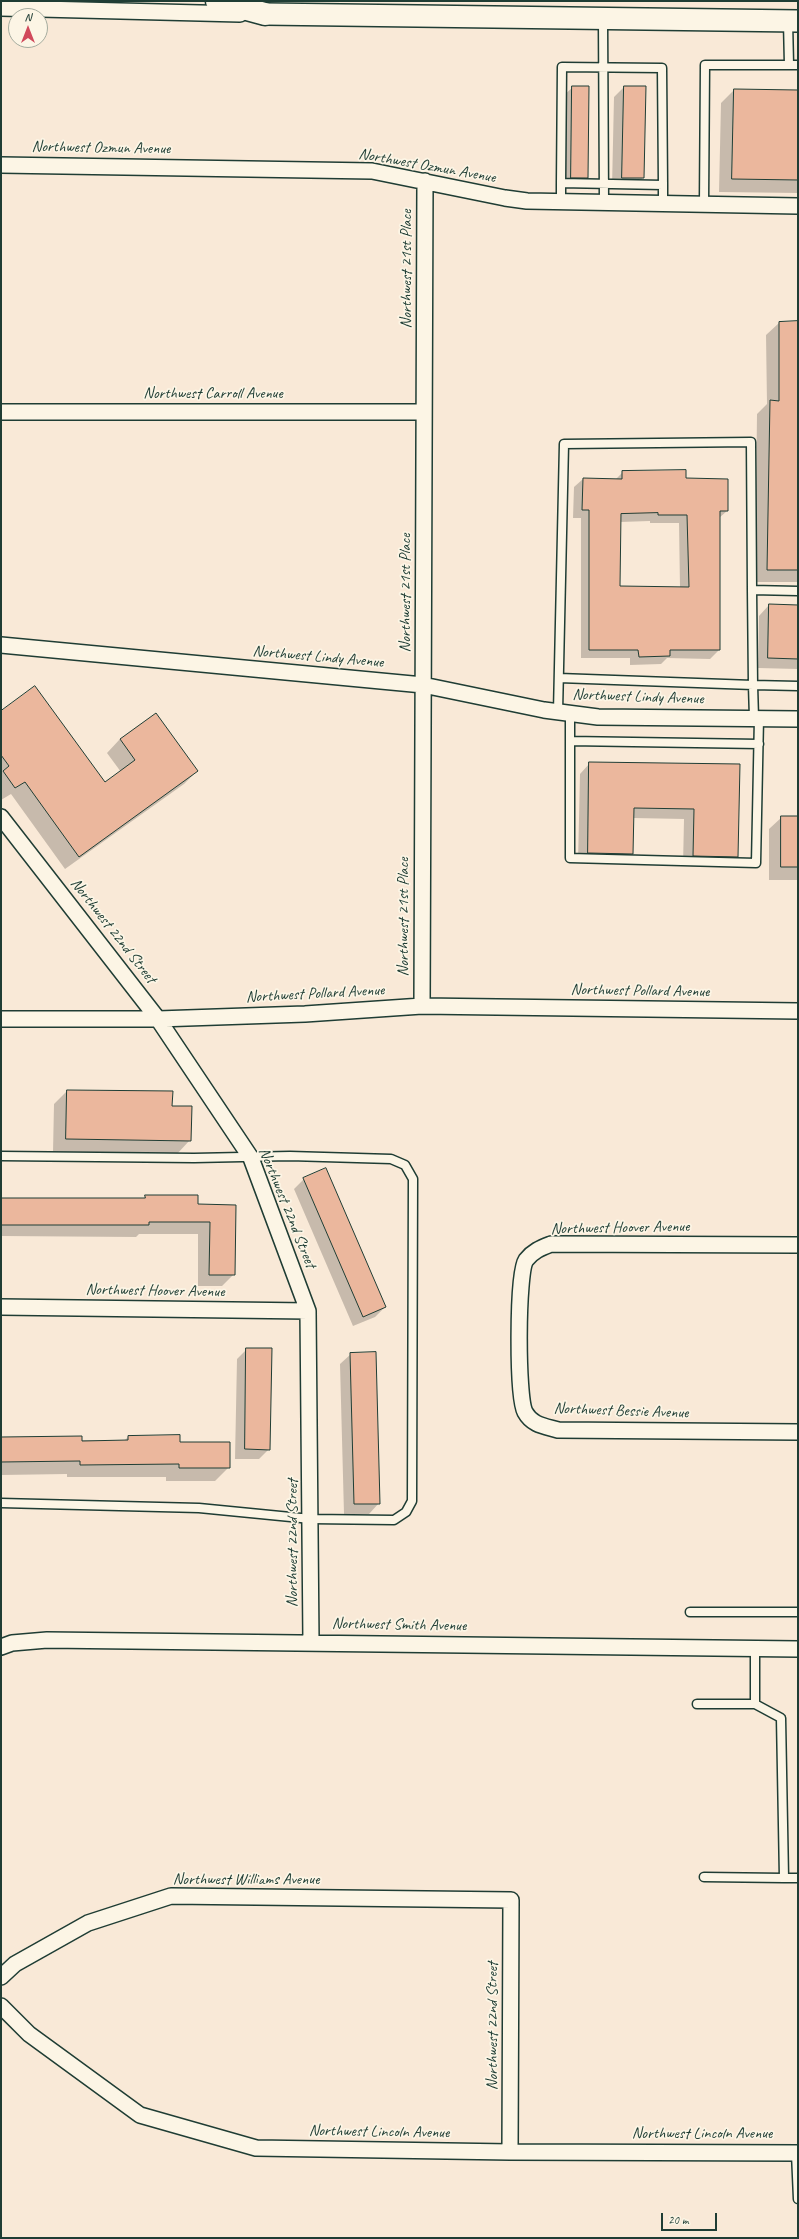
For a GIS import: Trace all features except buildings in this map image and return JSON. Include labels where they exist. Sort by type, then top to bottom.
[{"type":"highway","points":[[217,1],[265,14]]},
{"type":"street","points":[[1,8],[265,14],[793,21]]},
{"type":"street","name":"Northwest Ozmun Avenue","points":[[1,165],[372,171],[505,198],[561,201],[798,206]]},
{"type":"street","name":"Northwest 21st Place","points":[[422,1006],[426,181]]},
{"type":"street","name":"Northwest Carroll Avenue","points":[[1,412],[424,412]]},
{"type":"street","name":"Northwest Lindy Avenue","points":[[1,645],[423,685],[564,713],[605,717],[798,719]]},
{"type":"street","name":"Northwest 22nd Street","points":[[1,816],[158,1019],[251,1158],[308,1311],[311,1519],[310,1642]]},
{"type":"street","name":"Northwest Pollard Avenue","points":[[1,1019],[158,1019],[305,1014],[422,1006],[798,1011]]},
{"type":"street","name":"Northwest Hoover Avenue","points":[[520,1338],[521,1278],[526,1261],[536,1250],[551,1244],[798,1245]]},
{"type":"street","name":"Northwest Hoover Avenue","points":[[1,1307],[308,1311]]},
{"type":"street","name":"Northwest Bessie Avenue","points":[[520,1338],[520,1392],[524,1411],[534,1424],[558,1430],[798,1432]]},
{"type":"street","name":"Northwest Smith Avenue","points":[[1,1647],[12,1643],[47,1640],[798,1649]]},
{"type":"street","name":"Northwest Williams Avenue","points":[[1,1977],[16,1964],[88,1923],[171,1896],[511,1900]]},
{"type":"street","name":"Northwest 22nd Street","points":[[510,2152],[511,1900]]},
{"type":"street","name":"Northwest Lincoln Avenue","points":[[1,2006],[29,2034],[140,2114],[256,2148],[510,2152],[797,2152]]},
{"type":"lane","points":[[603,19],[605,68],[604,202]]},
{"type":"lane","points":[[789,65],[793,21]]},
{"type":"lane","points":[[704,204],[706,65],[798,66]]},
{"type":"lane","points":[[561,201],[562,67],[662,68],[662,203]]},
{"type":"lane","points":[[561,183],[663,185]]},
{"type":"lane","points":[[751,442],[752,590],[754,685],[759,744],[756,863],[570,858],[570,741],[559,678],[564,444],[751,442]]},
{"type":"lane","points":[[752,590],[798,591]]},
{"type":"lane","points":[[559,678],[798,686]]},
{"type":"lane","points":[[570,741],[759,744]]},
{"type":"lane","points":[[1,1156],[251,1158],[290,1156],[391,1159],[405,1165],[414,1179],[412,1501],[406,1512],[394,1520],[311,1519],[199,1508],[1,1503]]},
{"type":"lane","points":[[690,1612],[798,1612]]},
{"type":"lane","points":[[754,1704],[755,1648]]},
{"type":"lane","points":[[696,1704],[754,1704],[781,1718],[784,1878]]},
{"type":"lane","points":[[704,1878],[798,1878]]},
{"type":"lane","points":[[797,2152],[798,2199]]}]
